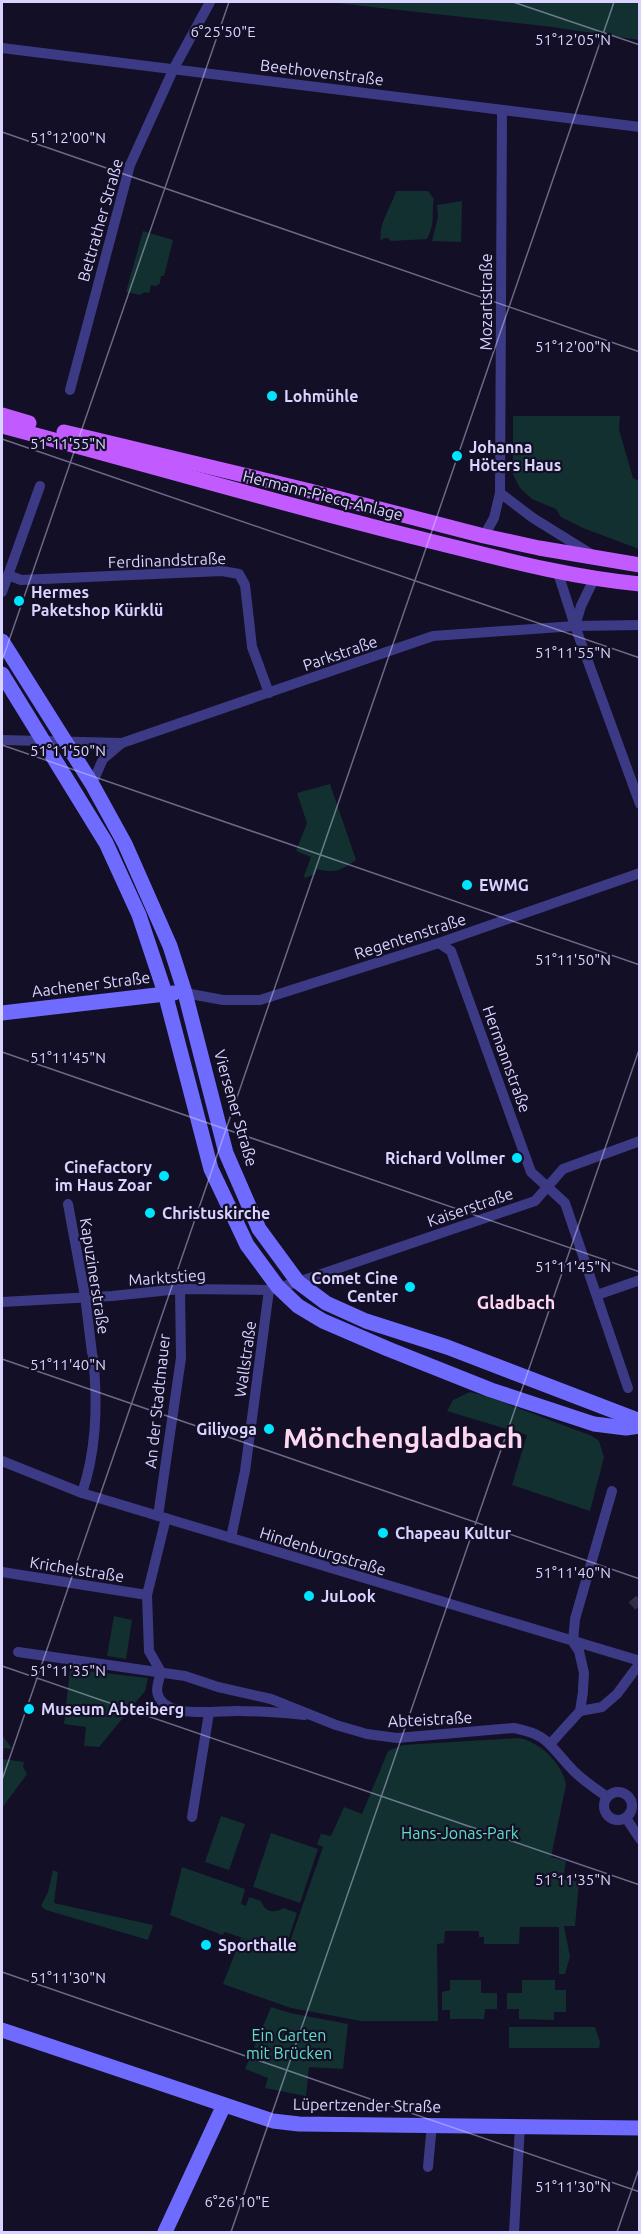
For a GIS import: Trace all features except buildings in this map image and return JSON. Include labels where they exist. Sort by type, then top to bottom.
[{"type":"main road","name":"Hermann-Piecq-Anlage","points":[[2,415],[484,536],[639,567]]},
{"type":"main road","name":"Hermann-Piecq-Anlage","points":[[2,426],[248,494],[558,573],[639,584]]},
{"type":"main road","points":[[454,546],[473,545],[484,536]]},
{"type":"main road","points":[[594,579],[612,571],[639,567]]},
{"type":"main road","name":"Viersener Straße","points":[[2,641],[92,784],[130,855],[170,946],[185,993],[226,1153],[259,1229],[298,1282],[326,1303],[366,1321],[447,1347],[639,1421]]},
{"type":"main road","points":[[2,674],[106,843],[139,915],[165,993],[212,1169],[247,1245],[274,1288],[323,1321],[491,1390],[594,1424],[626,1428],[639,1426]]},
{"type":"main road","name":"Aachener Straße","points":[[2,1013],[68,1007],[165,993],[185,993]]},
{"type":"main road","name":"Lüpertzender Straße","points":[[2,2030],[273,2121],[299,2124],[639,2128]]},
{"type":"main road","points":[[165,2232],[182,2211],[224,2105]]},
{"type":"street","name":"Bettrather Straße","points":[[70,390],[130,165],[174,68],[210,2]]},
{"type":"street","name":"Beethovenstraße","points":[[2,48],[639,127]]},
{"type":"street","name":"Mozartstraße","points":[[484,536],[494,518],[500,493],[502,110]]},
{"type":"street","points":[[2,592],[40,486]]},
{"type":"street","points":[[500,493],[540,522],[599,558]]},
{"type":"street","name":"Ferdinandstraße","points":[[8,575],[21,580],[222,571],[239,574],[245,585],[252,647],[268,693]]},
{"type":"street","points":[[558,573],[639,804]]},
{"type":"street","points":[[575,626],[581,606],[594,579]]},
{"type":"street","name":"Parkstraße","points":[[2,740],[122,743],[433,636],[575,626],[639,625]]},
{"type":"street","name":"Parkstraße","points":[[92,784],[103,759],[122,743]]},
{"type":"street","name":"Regentenstraße","points":[[185,993],[223,1000],[260,1000],[439,943],[639,873]]},
{"type":"street","name":"Hermannstraße","points":[[439,943],[451,951],[531,1172],[565,1203],[628,1388]]},
{"type":"street","name":"Kaiserstraße","points":[[298,1282],[535,1201],[563,1169],[639,1141]]},
{"type":"street","name":"Kapuzinerstraße","points":[[68,1204],[85,1296],[96,1386],[93,1448],[82,1493]]},
{"type":"street","points":[[597,1295],[639,1280]]},
{"type":"street","name":"Marktstieg","points":[[2,1302],[112,1296],[180,1289],[274,1288],[298,1282]]},
{"type":"street","name":"Wallstraße","points":[[231,1538],[245,1471],[274,1288]]},
{"type":"street","name":"An der Stadtmauer","points":[[162,1517],[181,1358],[180,1289]]},
{"type":"street","name":"Hindenburgstraße","points":[[2,1461],[82,1493],[639,1662]]},
{"type":"street","points":[[607,1797],[570,1768],[550,1743],[580,1711],[584,1672],[579,1652],[573,1642],[575,1616],[612,1491]]},
{"type":"street","points":[[161,1672],[149,1651],[147,1595],[162,1517]]},
{"type":"street","name":"Krichelstraße","points":[[2,1572],[147,1595]]},
{"type":"street","name":"Abteistraße","points":[[18,1652],[184,1676],[218,1687],[271,1699],[367,1734],[397,1738],[514,1728],[529,1731],[550,1743]]},
{"type":"street","points":[[580,1711],[602,1707],[617,1694],[639,1662]]},
{"type":"street","name":"Abteistraße","points":[[161,1672],[157,1690],[159,1698],[165,1705],[176,1709],[208,1713],[237,1710],[310,1715]]},
{"type":"street","points":[[192,1817],[208,1713]]},
{"type":"street","points":[[620,1791],[636,1797],[632,1810],[626,1818],[617,1820],[608,1816],[604,1807],[607,1797],[620,1791]]},
{"type":"street","points":[[626,1818],[639,1839]]},
{"type":"street","points":[[428,2167],[432,2124]]},
{"type":"street","points":[[514,2232],[520,2126]]},
{"type":"green space","points":[[327,2],[639,2],[639,40],[552,27]]},
{"type":"green space","points":[[396,191],[428,191],[434,199],[432,223],[427,239],[391,241],[384,238],[381,241],[381,228]]},
{"type":"green space","points":[[462,201],[461,242],[432,241],[438,217],[437,205]]},
{"type":"green space","points":[[143,231],[173,240],[164,276],[161,276],[160,283],[156,286],[151,285],[149,293],[145,292],[140,295],[126,292]]},
{"type":"green space","points":[[513,416],[620,416],[619,430],[633,478],[639,481],[639,549],[583,528],[561,517],[556,509],[532,499],[520,488],[513,474]]},
{"type":"green space","points":[[330,784],[356,860],[338,870],[317,869],[315,874],[305,878],[311,857],[296,851],[307,823],[297,793]]},
{"type":"green space","points":[[470,1392],[592,1436],[599,1441],[604,1457],[590,1511],[512,1485],[527,1435],[447,1411],[453,1400]]},
{"type":"green space","points":[[114,1616],[132,1620],[126,1659],[107,1656]]},
{"type":"green space","points":[[70,1669],[148,1678],[145,1691],[99,1747],[84,1746],[86,1727],[64,1724]]},
{"type":"green space","points":[[2,1735],[12,1749],[4,1748],[3,1759],[24,1762],[23,1767],[27,1774],[2,1808]]},
{"type":"green space","name":"Hans-Jonas-Park","points":[[519,1738],[535,1744],[549,1755],[560,1769],[566,1785],[551,1857],[566,1861],[563,1879],[579,1882],[575,1926],[564,1926],[570,1957],[565,1974],[559,1974],[559,1927],[520,1927],[519,1944],[484,1944],[484,1937],[479,1937],[479,1931],[445,1931],[444,1943],[437,1944],[438,2021],[361,2021],[291,2008],[223,1984],[241,1938],[249,1940],[225,1932],[222,1935],[170,1915],[182,1867],[245,1889],[241,1904],[246,1906],[249,1897],[261,1901],[270,1911],[283,1908],[297,1913],[284,1952],[286,1953],[323,1847],[317,1844],[321,1834],[331,1836],[344,1807],[362,1814],[388,1751],[403,1745]]},
{"type":"green space","points":[[221,1816],[245,1824],[229,1870],[205,1862]]},
{"type":"green space","points":[[271,1833],[318,1849],[300,1903],[253,1887]]},
{"type":"green space","points":[[53,1870],[58,1872],[54,1903],[153,1925],[148,1940],[46,1910],[41,1906],[48,1892]]},
{"type":"green space","points":[[450,1980],[481,1980],[481,1993],[497,1993],[497,2009],[485,2009],[484,2019],[450,2019],[450,2010],[442,2010],[442,1992],[450,1990]]},
{"type":"green space","points":[[522,1980],[555,1980],[555,1990],[566,1990],[566,2012],[554,2012],[554,2020],[519,2019],[519,2009],[507,2009],[507,1993],[522,1993]]},
{"type":"green space","name":"Ein Garten mit Brücken","points":[[271,2007],[348,2024],[343,2069],[309,2067],[306,2096],[265,2088],[268,2078],[245,2069]]},
{"type":"green space","points":[[509,2027],[595,2027],[600,2042],[599,2048],[509,2048]]},
{"type":"tunnel","points":[[632,1606],[640,1599]]},
{"type":"place","name":"Lohmühle","points":[[272,396]]},
{"type":"place","name":"Johanna Höters Haus","points":[[457,456]]},
{"type":"place","name":"Hermes Paketshop Kürklü","points":[[19,601]]},
{"type":"place","name":"EWMG","points":[[467,885]]},
{"type":"place","name":"Richard Vollmer","points":[[517,1158]]},
{"type":"place","name":"Cinefactory im Haus Zoar","points":[[164,1176]]},
{"type":"place","name":"Christuskirche","points":[[150,1213]]},
{"type":"place","name":"Comet Cine Center","points":[[410,1287]]},
{"type":"place","name":"Giliyoga","points":[[269,1429]]},
{"type":"place","name":"Chapeau Kultur","points":[[383,1533]]},
{"type":"place","name":"JuLook","points":[[309,1596]]},
{"type":"place","name":"Museum Abteiberg","points":[[29,1709]]},
{"type":"place","name":"Sporthalle","points":[[206,1945]]},
{"type":"district","name":"Gladbach","points":[[516,1303]]},
{"type":"district","name":"Mönchengladbach","points":[[403,1438]]}]
